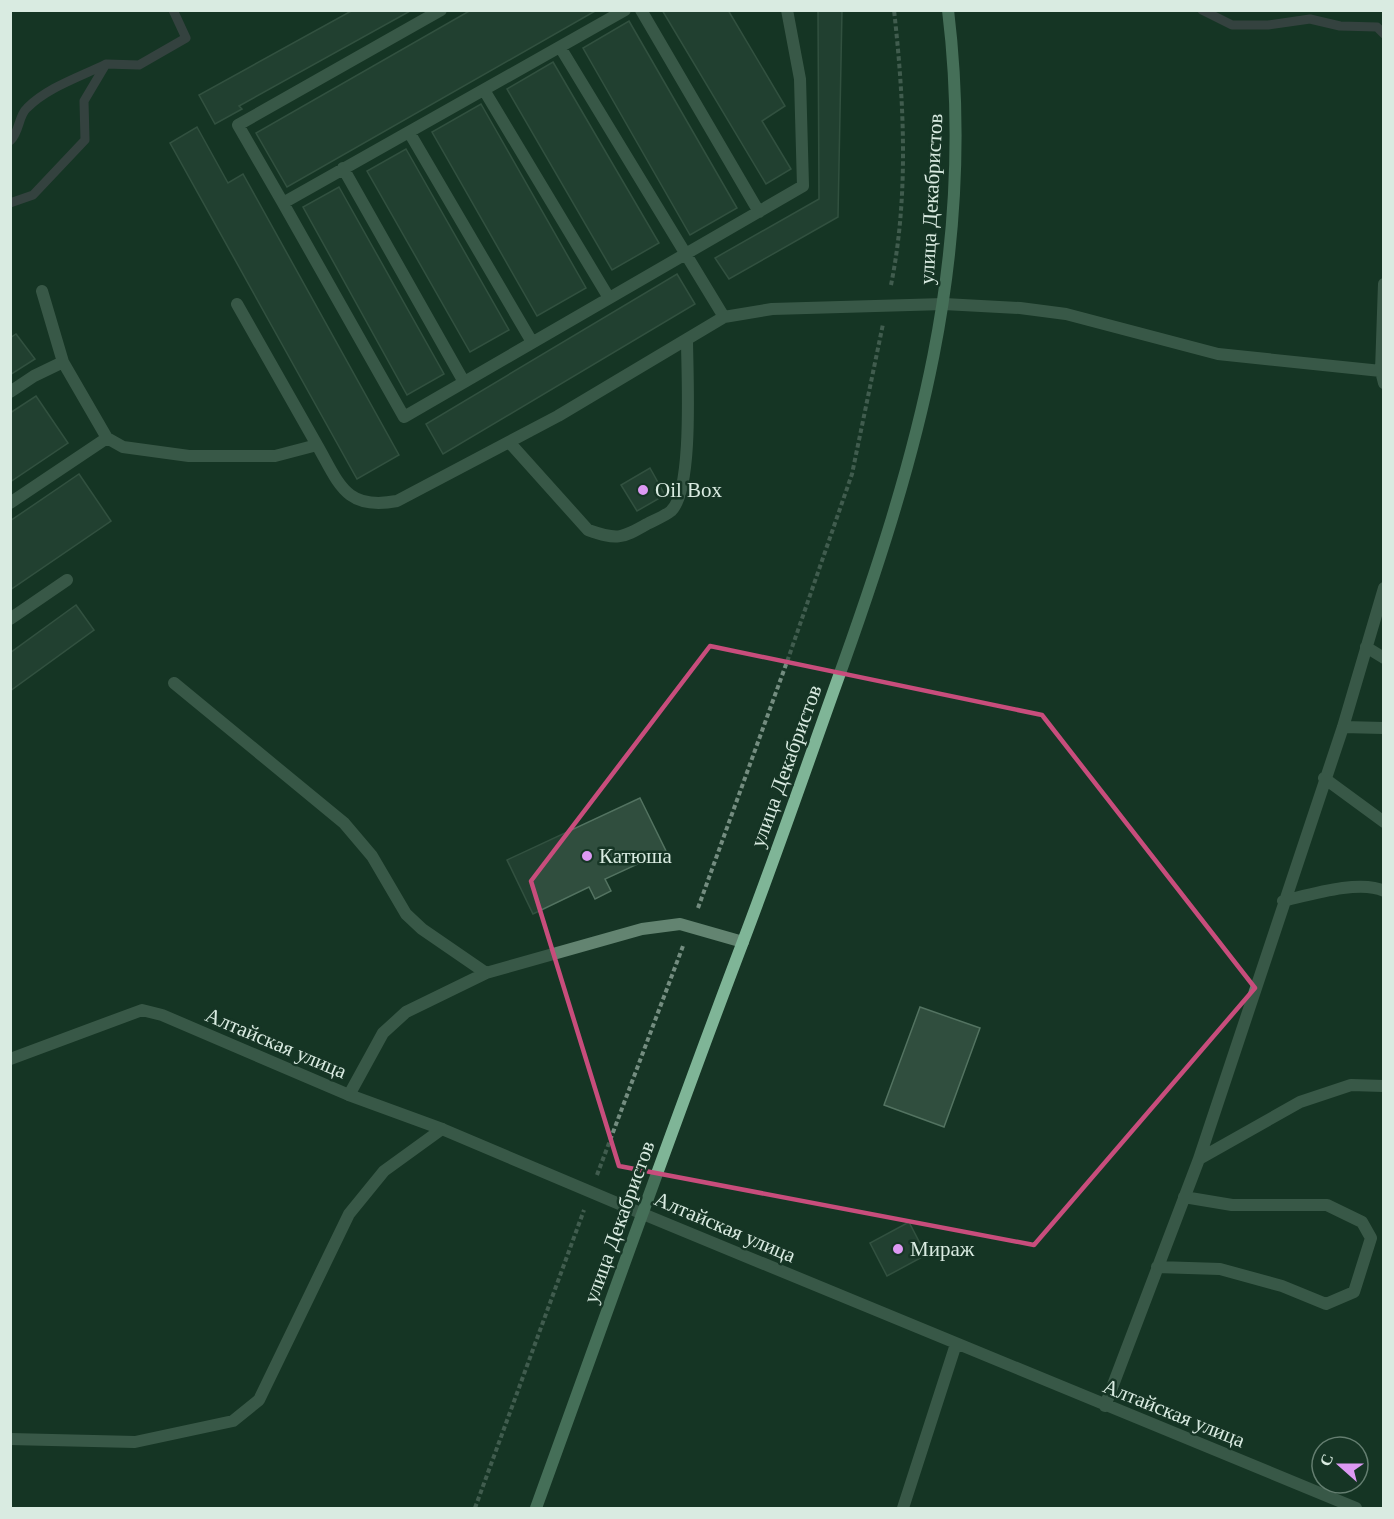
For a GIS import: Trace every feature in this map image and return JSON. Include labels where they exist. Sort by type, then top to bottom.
[{"type":"main road","name":"улица Декабристов","points":[[536,1509],[886,544],[909,467],[944,304],[953,231],[956,102],[948,10]]},
{"type":"street","points":[[441,10],[238,125],[404,417],[803,186],[800,79],[787,10]]},
{"type":"street","points":[[284,203],[625,10]]},
{"type":"street","points":[[641,10],[759,212]]},
{"type":"street","points":[[560,47],[724,316]]},
{"type":"street","points":[[484,90],[609,298]]},
{"type":"street","points":[[409,132],[532,342]]},
{"type":"street","points":[[343,168],[464,382]]},
{"type":"street","points":[[237,304],[345,493],[359,502],[377,505],[396,501],[509,442],[724,316],[772,309],[944,304],[1020,308],[1066,314],[1218,354],[1382,377],[1383,284]]},
{"type":"street","points":[[42,291],[63,362],[107,438],[123,447],[189,456],[275,456],[317,445]]},
{"type":"street","points":[[509,442],[588,530],[604,536],[624,538],[672,510],[682,494],[686,469],[687,339]]},
{"type":"street","points":[[10,392],[34,376],[63,362]]},
{"type":"street","points":[[10,503],[107,438]]},
{"type":"street","points":[[10,619],[67,580]]},
{"type":"street","points":[[1105,1406],[1199,1159],[1324,778],[1343,727],[1383,588]]},
{"type":"street","points":[[1366,647],[1383,658]]},
{"type":"street","points":[[174,683],[344,822],[372,856],[406,914],[422,929],[486,973]]},
{"type":"street","points":[[1343,727],[1383,728]]},
{"type":"street","points":[[1324,778],[1383,822]]},
{"type":"street","points":[[1283,901],[1341,888],[1376,887],[1383,891]]},
{"type":"street","points":[[349,1095],[383,1033],[406,1012],[486,973],[642,929],[680,924],[743,942]]},
{"type":"street","name":"Алтайская улица","points":[[10,1059],[142,1010],[162,1015],[349,1095],[442,1129],[591,1193],[1356,1509]]},
{"type":"street","points":[[1199,1159],[1300,1102],[1350,1085],[1383,1086]]},
{"type":"street","points":[[10,1439],[135,1443],[233,1421],[259,1400],[349,1214],[384,1171],[442,1129]]},
{"type":"street","points":[[1157,1267],[1220,1269],[1282,1286],[1326,1304],[1354,1292],[1371,1238],[1362,1222],[1327,1205],[1232,1205],[1184,1197]]},
{"type":"street","points":[[903,1509],[956,1344]]},
{"type":"path","points":[[475,1509],[691,927],[852,474],[887,307],[903,183],[901,93],[894,10]]},
{"type":"highlighted area","points":[[710,646],[1042,715],[1255,988],[1034,1245],[619,1166],[531,881]]},
{"type":"building","points":[[353,10],[412,10],[239,106],[242,109],[215,124],[199,95]]},
{"type":"building","points":[[471,10],[597,10],[287,187],[256,133]]},
{"type":"building","points":[[662,10],[728,10],[785,106],[762,121],[791,169],[766,184]]},
{"type":"building","points":[[818,10],[842,10],[838,217],[729,279],[715,258],[819,199]]},
{"type":"building","points":[[629,21],[737,208],[690,235],[583,48]]},
{"type":"building","points":[[553,62],[659,243],[612,270],[507,89]]},
{"type":"building","points":[[481,104],[586,288],[537,316],[432,132]]},
{"type":"building","points":[[197,127],[228,183],[243,174],[399,455],[357,479],[170,143]]},
{"type":"building","points":[[406,149],[509,330],[470,352],[367,171]]},
{"type":"building","points":[[339,187],[444,374],[407,395],[303,207]]},
{"type":"building","points":[[677,274],[695,304],[443,454],[426,424]]},
{"type":"building","points":[[16,334],[35,359],[10,375],[10,338]]},
{"type":"building","points":[[36,396],[68,443],[10,482],[10,413]]},
{"type":"building","name":"Oil Box","points":[[650,468],[665,495],[637,511],[621,485]]},
{"type":"building","points":[[79,474],[111,521],[10,590],[10,521]]},
{"type":"building","points":[[76,605],[94,630],[10,691],[10,653]]},
{"type":"building","name":"Катюша","points":[[640,798],[666,851],[605,879],[611,891],[595,899],[589,887],[533,914],[507,860]]},
{"type":"building","points":[[920,1007],[980,1028],[944,1127],[884,1105]]},
{"type":"building","name":"Мираж","points":[[909,1222],[926,1255],[887,1276],[870,1243]]},
{"type":"waterway","points":[[10,203],[33,195],[85,140],[84,101],[106,64],[139,65],[186,38],[173,10]]},
{"type":"waterway","points":[[1202,10],[1232,25],[1268,25],[1310,19],[1340,26],[1377,27],[1384,34]]},
{"type":"waterway","points":[[10,141],[16,133],[24,111],[35,101],[54,88],[106,64]]},
{"type":"place","name":"Oil Box","points":[[643,490]]},
{"type":"place","name":"Катюша","points":[[587,856]]},
{"type":"place","name":"Мираж","points":[[898,1249]]}]
